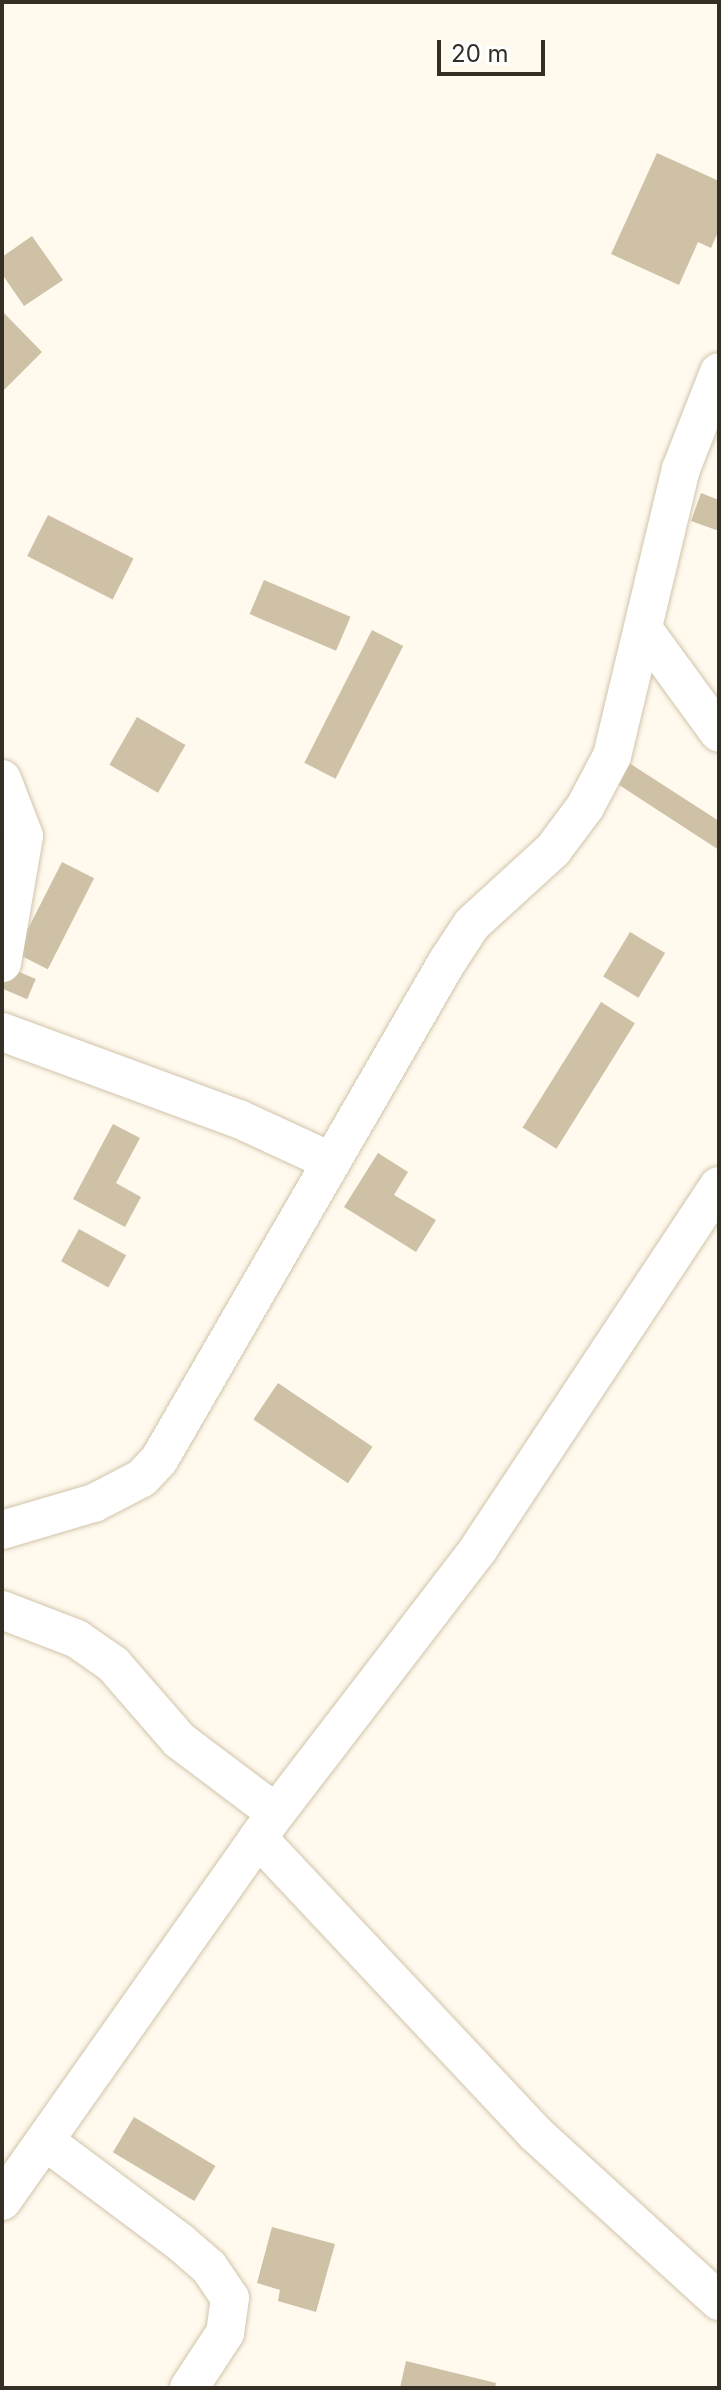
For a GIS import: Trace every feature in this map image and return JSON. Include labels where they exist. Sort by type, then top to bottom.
[{"type":"street","points":[[2,1530],[94,1503],[142,1478],[159,1460],[472,924],[553,850],[585,807],[612,756],[681,469],[719,372]]},
{"type":"street","points":[[644,630],[719,733]]},
{"type":"street","points":[[2,779],[24,836],[2,963]]},
{"type":"street","points":[[2,1032],[239,1119],[332,1162]]},
{"type":"street","points":[[2,2201],[267,1825],[479,1548],[719,1186]]},
{"type":"street","points":[[2,1610],[77,1639],[113,1664],[179,1740],[267,1825],[536,2134],[719,2301]]},
{"type":"street","points":[[45,2141],[180,2242],[209,2267],[230,2298],[225,2333],[189,2388]]},
{"type":"building","points":[[657,153],[719,181],[719,230],[711,248],[698,242],[679,285],[611,254]]},
{"type":"building","points":[[32,236],[63,280],[24,306],[2,274],[2,257]]},
{"type":"building","points":[[2,311],[42,352],[2,392]]},
{"type":"building","points":[[701,493],[719,500],[719,531],[691,521]]},
{"type":"building","points":[[48,515],[134,559],[113,600],[27,556]]},
{"type":"building","points":[[264,580],[351,617],[336,651],[250,614]]},
{"type":"building","points":[[372,630],[403,646],[336,779],[304,763]]},
{"type":"building","points":[[137,717],[185,745],[158,793],[110,765]]},
{"type":"building","points":[[626,761],[719,821],[719,850],[613,781]]},
{"type":"building","points":[[62,862],[94,878],[48,969],[16,953]]},
{"type":"building","points":[[630,932],[665,953],[638,998],[603,977]]},
{"type":"building","points":[[10,968],[36,979],[27,999],[2,989]]},
{"type":"building","points":[[601,1002],[635,1023],[556,1149],[523,1128]]},
{"type":"building","points":[[113,1124],[140,1138],[116,1183],[141,1197],[125,1227],[73,1199]]},
{"type":"building","points":[[378,1153],[408,1172],[394,1195],[436,1220],[416,1252],[344,1207]]},
{"type":"building","points":[[79,1229],[126,1255],[108,1288],[61,1261]]},
{"type":"building","points":[[278,1383],[373,1447],[348,1483],[253,1419]]},
{"type":"building","points":[[134,2117],[215,2166],[194,2201],[113,2152]]},
{"type":"building","points":[[272,2227],[335,2244],[316,2312],[278,2301],[280,2290],[257,2283]]},
{"type":"building","points":[[406,2361],[496,2383],[495,2388],[400,2388]]}]
